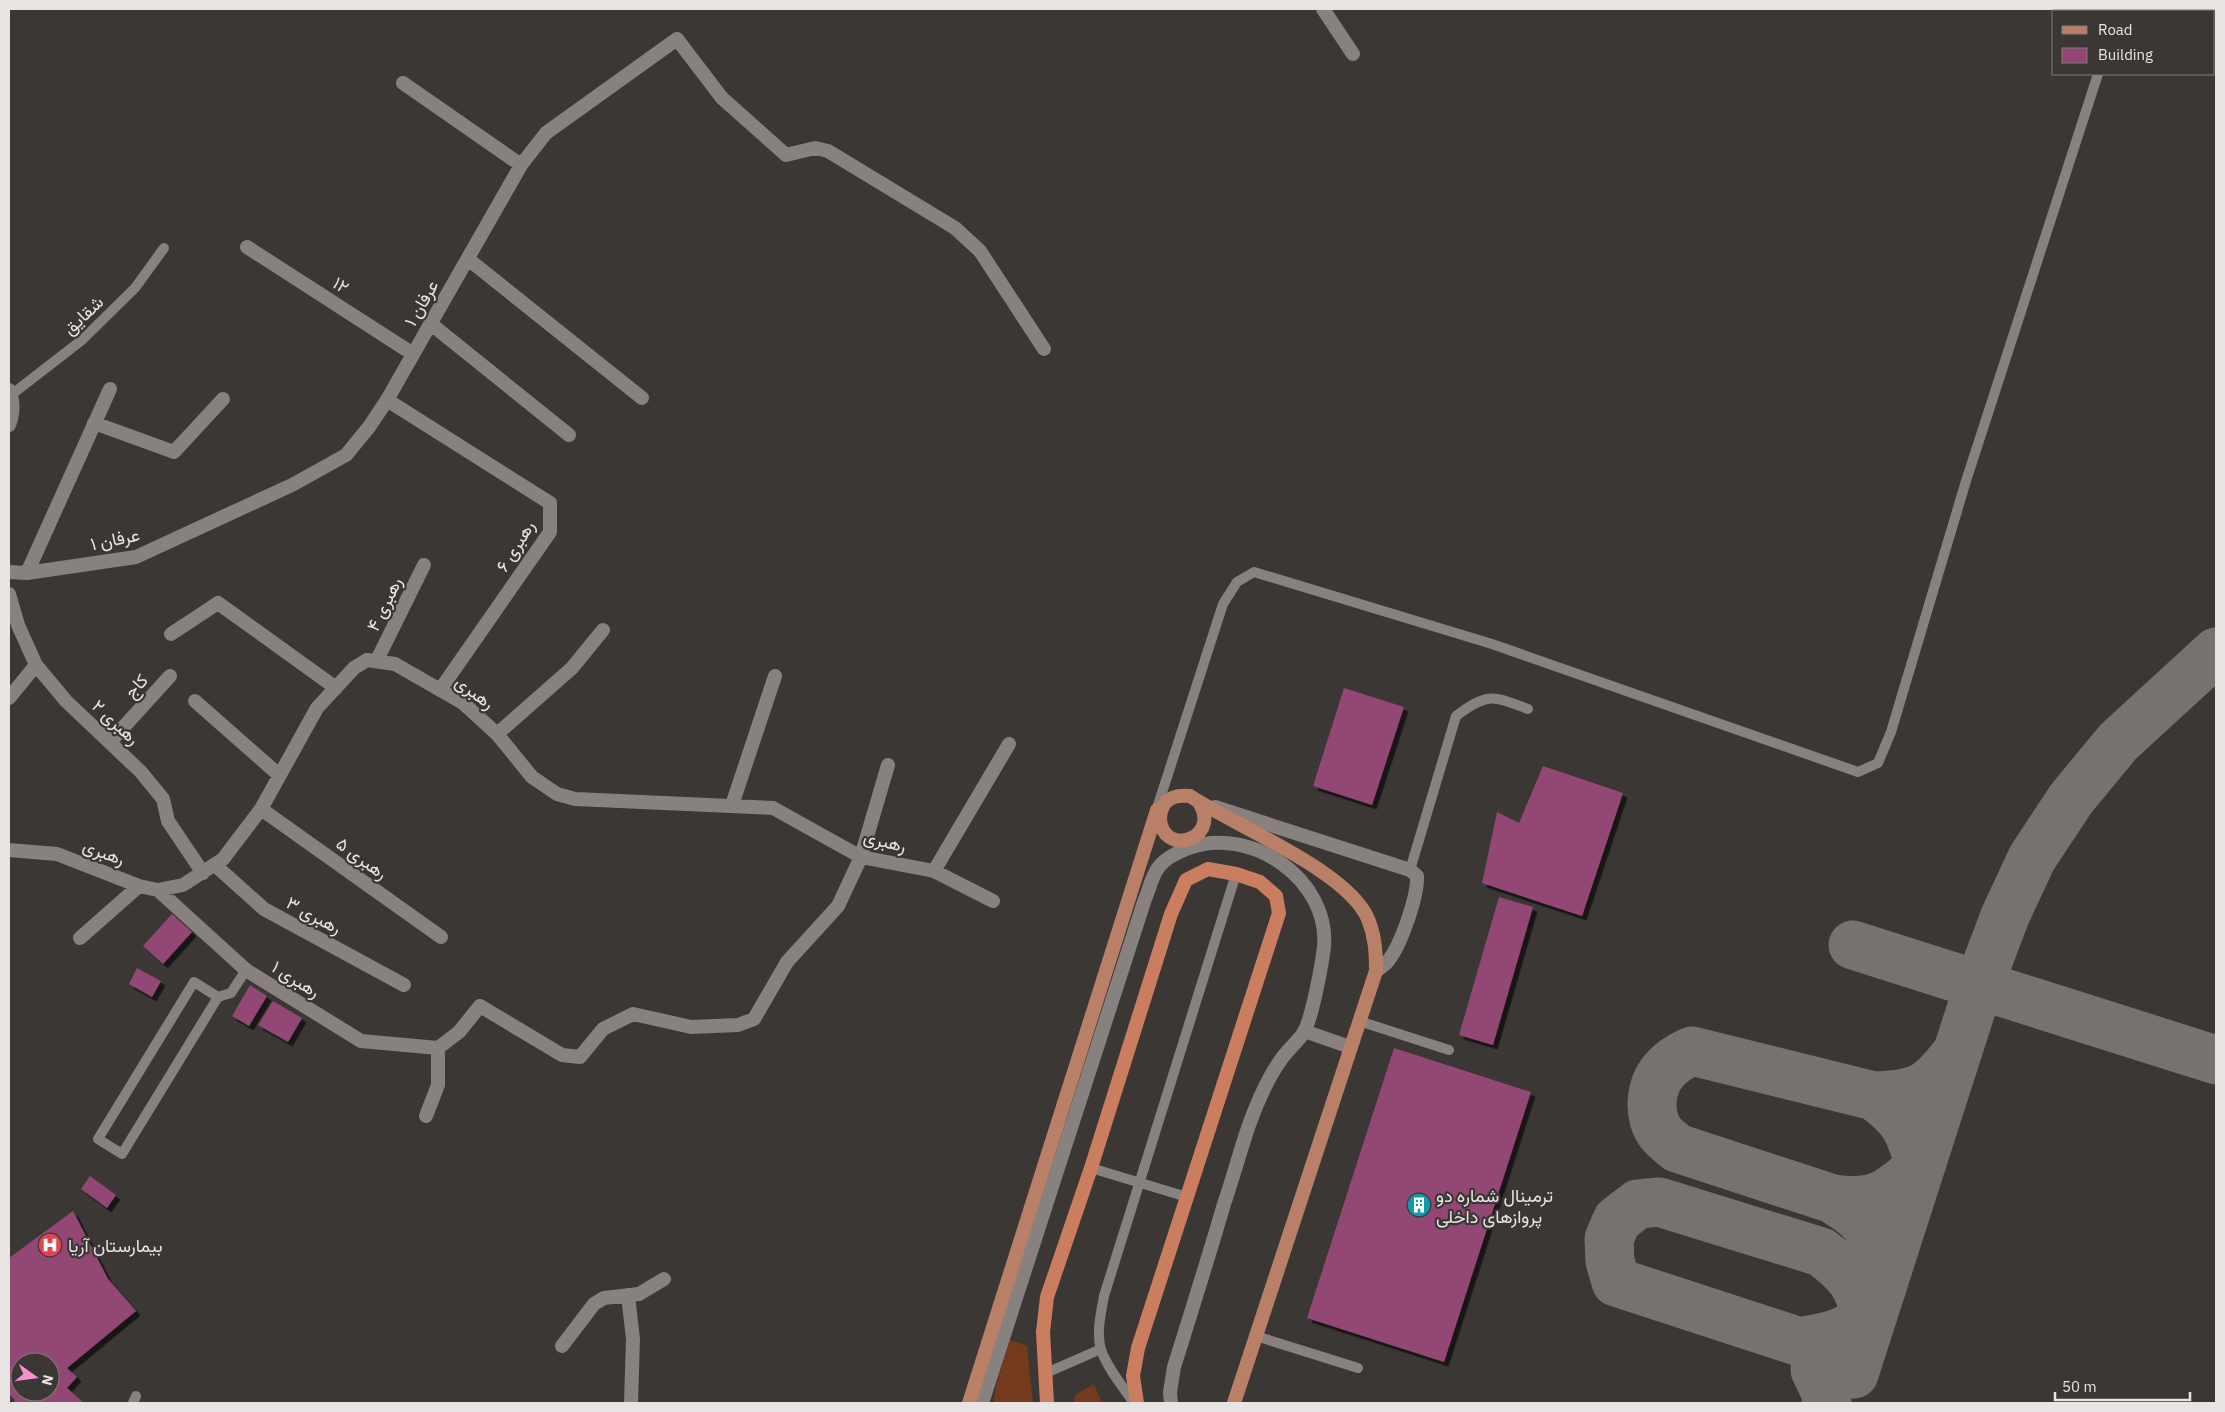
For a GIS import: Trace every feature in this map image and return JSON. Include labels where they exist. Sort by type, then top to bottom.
[{"type":"highway","points":[[1047,1403],[1043,1332],[1047,1297],[1091,1168],[1171,914],[1186,880],[1208,869],[1236,874],[1260,882],[1276,896],[1279,913],[1138,1348],[1133,1376],[1136,1403]]},
{"type":"main road","points":[[969,1403],[1159,809],[1173,797],[1182,795],[1190,796],[1326,873],[1351,895],[1367,917],[1376,944],[1376,971],[1234,1403]]},
{"type":"main road","points":[[1159,809],[1161,827],[1166,834],[1174,839],[1191,839],[1203,826],[1205,817],[1203,808],[1198,801]]},
{"type":"street","points":[[1323,9],[1353,54]]},
{"type":"street","name":"عرفان ۱","points":[[9,572],[27,572],[136,557],[292,485],[346,455],[369,427],[387,400],[521,165],[546,132],[677,39],[722,98],[786,155],[816,148],[828,151],[955,228],[980,250],[1044,349]]},
{"type":"street","points":[[403,83],[521,165]]},
{"type":"street","name":"۱۲","points":[[247,247],[413,354]]},
{"type":"street","points":[[468,259],[642,398]]},
{"type":"street","points":[[431,324],[569,435]]},
{"type":"street","points":[[27,572],[110,389]]},
{"type":"street","points":[[9,425],[13,414],[11,394]]},
{"type":"street","points":[[94,423],[174,452],[223,398]]},
{"type":"street","name":"رهبری ۶","points":[[387,400],[550,502],[550,532],[440,690]]},
{"type":"street","name":"رهبری ۴","points":[[377,660],[424,565]]},
{"type":"street","name":"رهبری ۲","points":[[9,594],[18,625],[36,665],[66,701],[141,772],[163,799],[168,821],[203,873]]},
{"type":"street","points":[[171,634],[218,603],[336,688]]},
{"type":"street","points":[[497,734],[572,668],[603,630]]},
{"type":"street","name":"رهبری","points":[[9,850],[58,854],[139,886],[158,890],[183,885],[223,858],[261,809],[317,708],[354,668],[367,660],[377,660],[395,664],[463,703],[497,734],[532,777],[557,794],[575,799],[773,808],[861,857],[934,871],[992,901]]},
{"type":"street","points":[[9,698],[36,665]]},
{"type":"street","name":"کاج","points":[[110,742],[170,676]]},
{"type":"street","points":[[732,805],[775,676]]},
{"type":"street","points":[[195,701],[280,775]]},
{"type":"street","points":[[934,871],[1009,744]]},
{"type":"street","points":[[426,1116],[438,1085],[438,1048],[459,1032],[480,1006],[562,1055],[580,1057],[603,1029],[633,1014],[691,1027],[738,1025],[754,1019],[787,962],[838,906],[861,857],[888,765]]},
{"type":"street","points":[[1198,801],[1410,870],[1417,876],[1418,890],[1397,946],[1388,961],[1376,971]]},
{"type":"street","name":"رهبری ۵","points":[[261,809],[441,937]]},
{"type":"street","points":[[982,1403],[1145,899],[1158,868],[1175,853],[1199,844],[1223,842],[1250,847],[1274,858],[1296,875],[1309,891],[1321,916],[1324,946],[1317,985],[1304,1031],[1281,1059],[1266,1082],[1249,1126],[1174,1367],[1170,1392],[1171,1403]]},
{"type":"street","name":"رهبری ۳","points":[[214,865],[264,909],[404,985]]},
{"type":"street","points":[[80,938],[139,886]]},
{"type":"street","name":"رهبری ۱","points":[[158,890],[246,970],[361,1041],[438,1048]]},
{"type":"street","points":[[1304,1031],[1350,1047]]},
{"type":"street","points":[[562,1346],[594,1304],[604,1298],[639,1294],[664,1279]]},
{"type":"street","points":[[628,1295],[632,1339],[631,1403]]},
{"type":"street","points":[[982,1403],[985,1353]]},
{"type":"lane","points":[[1159,809],[1223,604],[1237,582],[1254,572],[1492,644],[1858,772],[1878,763],[1891,732],[1966,480],[2098,75]]},
{"type":"lane","name":"شقایق","points":[[11,394],[82,340],[135,288],[164,248]]},
{"type":"lane","points":[[1410,870],[1456,716],[1475,702],[1496,697],[1528,709]]},
{"type":"lane","points":[[1136,1403],[1120,1383],[1101,1349],[1099,1322],[1104,1296],[1236,874]]},
{"type":"lane","points":[[218,997],[194,982],[98,1139],[122,1154],[218,997],[231,993],[246,970]]},
{"type":"lane","points":[[1359,1021],[1449,1050]]},
{"type":"lane","points":[[1091,1168],[1187,1197]]},
{"type":"lane","points":[[1256,1336],[1358,1368]]},
{"type":"lane","points":[[1046,1373],[1101,1349]]},
{"type":"shaded area","points":[[1010,1340],[1027,1346],[1033,1403],[993,1403],[997,1382]]},
{"type":"shaded area","points":[[1094,1384],[1102,1403],[1074,1403],[1075,1395]]},
{"type":"building","points":[[1344,688],[1404,707],[1372,805],[1313,786]]},
{"type":"building","points":[[1543,766],[1623,793],[1582,916],[1482,883],[1497,812],[1519,823]]},
{"type":"building","points":[[1499,897],[1533,907],[1493,1045],[1459,1035]]},
{"type":"building","points":[[172,914],[192,932],[163,964],[143,946]]},
{"type":"building","points":[[137,968],[161,981],[152,997],[129,984]]},
{"type":"building","points":[[250,985],[267,996],[249,1026],[232,1016]]},
{"type":"building","points":[[273,1001],[302,1018],[288,1042],[258,1025]]},
{"type":"building","name":"ترمینال شماره دو پروازهای داخلی","points":[[1394,1048],[1531,1092],[1444,1362],[1307,1318]]},
{"type":"building","points":[[90,1176],[116,1195],[107,1208],[81,1189]]},
{"type":"building","points":[[73,1211],[108,1279],[136,1311],[67,1368],[77,1377],[67,1388],[84,1403],[13,1403],[60,1402],[60,1352],[10,1352],[9,1394],[9,1258]]},
{"type":"taxiway","points":[[1854,1374],[1979,985],[2005,916],[2032,858],[2071,799],[2118,742],[2216,652]]},
{"type":"taxiway","points":[[1853,945],[2216,1060]]},
{"type":"taxiway","points":[[1874,1096],[1893,1111],[1905,1126],[1920,1167],[1890,1191],[1871,1199],[1861,1200],[1833,1199],[1677,1148],[1658,1129],[1652,1109],[1653,1096],[1658,1079],[1675,1060],[1692,1051],[1874,1096],[1914,1091],[1923,1087],[1940,1073],[1958,1051]]},
{"type":"taxiway","points":[[1833,1199],[1855,1214],[1864,1223],[1878,1247],[1883,1275],[1882,1289],[1875,1301],[1865,1313],[1860,1319],[1851,1327],[1833,1335],[1800,1342],[1616,1282],[1610,1261],[1609,1239],[1617,1220],[1638,1204],[1659,1202],[1821,1252],[1842,1269],[1855,1286],[1863,1307],[1865,1319],[1867,1334]]},
{"type":"taxiway","points":[[1815,1370],[1825,1391],[1827,1403]]},
{"type":"place","name":"ترمینال شماره دو پروازهای داخلی","points":[[1419,1205]]},
{"type":"place","name":"بیمارستان آریا","points":[[50,1245]]}]
